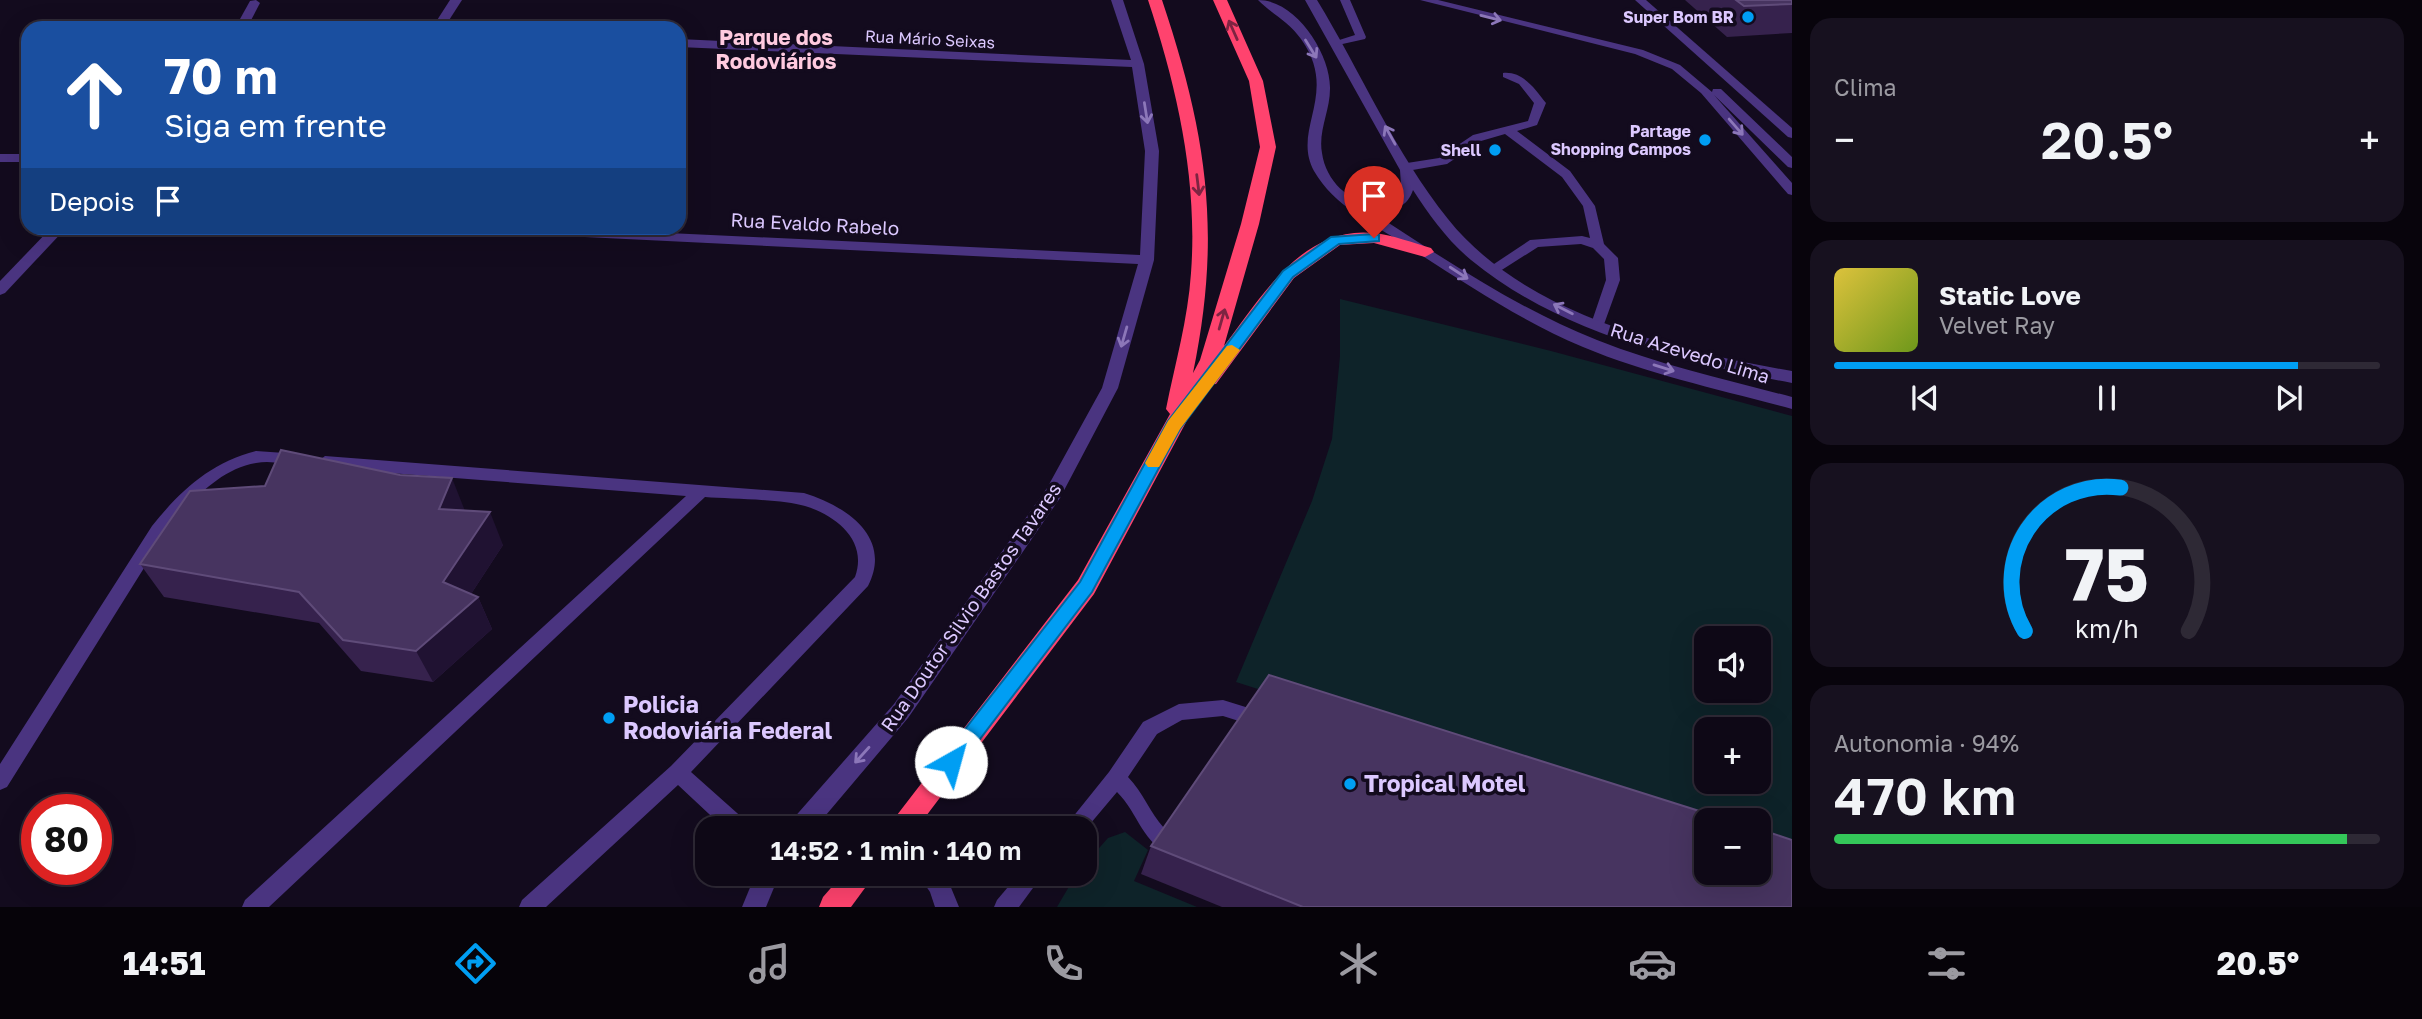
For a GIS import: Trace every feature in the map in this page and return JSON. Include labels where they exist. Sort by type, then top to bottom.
[{"type":"highway","points":[[1155,0],[1176,61],[1199,189],[1200,273],[1174,425]]},
{"type":"highway","points":[[910,816],[1086,587],[1210,360],[1250,224],[1268,147],[1256,81],[1220,0]]},
{"type":"highway","points":[[1174,425],[1288,274],[1336,240],[1374,238],[1426,252]]},
{"type":"highway","points":[[833,907],[851,886]]},
{"type":"street","points":[[442,21],[456,0]]},
{"type":"street","name":"Rua Doutor Silvio Bastos Tavares","points":[[810,816],[901,711],[1054,493],[1110,388],[1146,260],[1152,151],[1138,65],[1117,0]]},
{"type":"street","name":"Rua Azevedo Lima","points":[[1264,0],[1301,33],[1324,69],[1324,93],[1314,145],[1320,170],[1345,200],[1485,290],[1558,328],[1616,354],[1792,403]]},
{"type":"street","name":"Rua Azevedo Lima","points":[[1311,0],[1338,42],[1407,167],[1444,225],[1482,263],[1566,312],[1655,345],[1742,369],[1792,377]]},
{"type":"street","points":[[245,21],[256,1]]},
{"type":"street","name":"Rua Mário Seixas","points":[[686,44],[1138,65]]},
{"type":"street","points":[[0,158],[21,158]]},
{"type":"street","points":[[1345,200],[1366,208],[1387,208],[1403,200],[1408,185],[1407,167]]},
{"type":"street","points":[[0,290],[53,235]]},
{"type":"street","name":"Rua Evaldo Rabelo","points":[[626,235],[1146,260]]},
{"type":"street","points":[[754,907],[763,886]]},
{"type":"street","points":[[940,886],[947,907]]},
{"type":"lane","points":[[1338,42],[1361,37],[1345,0]]},
{"type":"lane","points":[[1425,0],[1639,52],[1664,61],[1690,77],[1792,191]]},
{"type":"lane","points":[[1640,0],[1792,134]]},
{"type":"lane","points":[[1639,52],[1666,55],[1701,75],[1792,164]]},
{"type":"lane","points":[[1407,167],[1443,161],[1477,138],[1533,123],[1540,103],[1523,82],[1507,75]]},
{"type":"lane","points":[[1509,131],[1566,174],[1589,206],[1598,245]]},
{"type":"lane","points":[[1492,270],[1535,243],[1582,240],[1598,245],[1611,258],[1613,280],[1598,324]]},
{"type":"lane","points":[[0,781],[159,531],[186,495],[224,470],[257,457],[804,499],[831,509],[862,538],[868,559],[862,581],[678,772],[530,907]]},
{"type":"lane","points":[[253,907],[701,492]]},
{"type":"lane","points":[[1084,816],[1150,728],[1179,712],[1223,708],[1286,728]]},
{"type":"lane","points":[[678,772],[726,816]]},
{"type":"lane","points":[[1115,778],[1132,794],[1156,834],[1190,858]]},
{"type":"lane","points":[[1005,907],[1023,886]]},
{"type":"shaded area","points":[[1340,299],[1551,351],[1792,416],[1792,860],[1771,853],[1771,808],[1694,808],[1694,829],[1236,682],[1312,501],[1332,439],[1340,356]]},
{"type":"shaded area","points":[[1125,832],[1148,850],[1134,881],[1197,907],[1057,907],[1069,886],[1097,886],[1097,850],[1108,838]]},
{"type":"building","points":[[1736,0],[1792,0],[1792,4],[1744,6]]},
{"type":"building","points":[[281,450],[400,475],[452,478],[439,509],[490,512],[443,582],[478,597],[416,651],[343,640],[299,592],[140,564],[190,491],[265,486]]},
{"type":"building","name":"Tropical Motel","points":[[1269,675],[1694,809],[1694,885],[1771,885],[1771,833],[1792,840],[1792,907],[1303,907],[1151,846]]},
{"type":"slow traffic","points":[[1153,463],[1174,425],[1232,350]]},
{"type":"place","name":"Super Bom BR","points":[[1748,17]]},
{"type":"place","name":"Partage Shopping Campos","points":[[1705,140]]},
{"type":"place","name":"Shell","points":[[1495,150]]},
{"type":"place","name":"Policia Rodoviária Federal","points":[[609,718]]},
{"type":"place","name":"Tropical Motel","points":[[1350,784]]},
{"type":"district","name":"Parque dos Rodoviários","points":[[776,50]]},
{"type":"route","points":[[951,762],[1086,587],[1174,425],[1288,274],[1336,240],[1374,238]]}]
